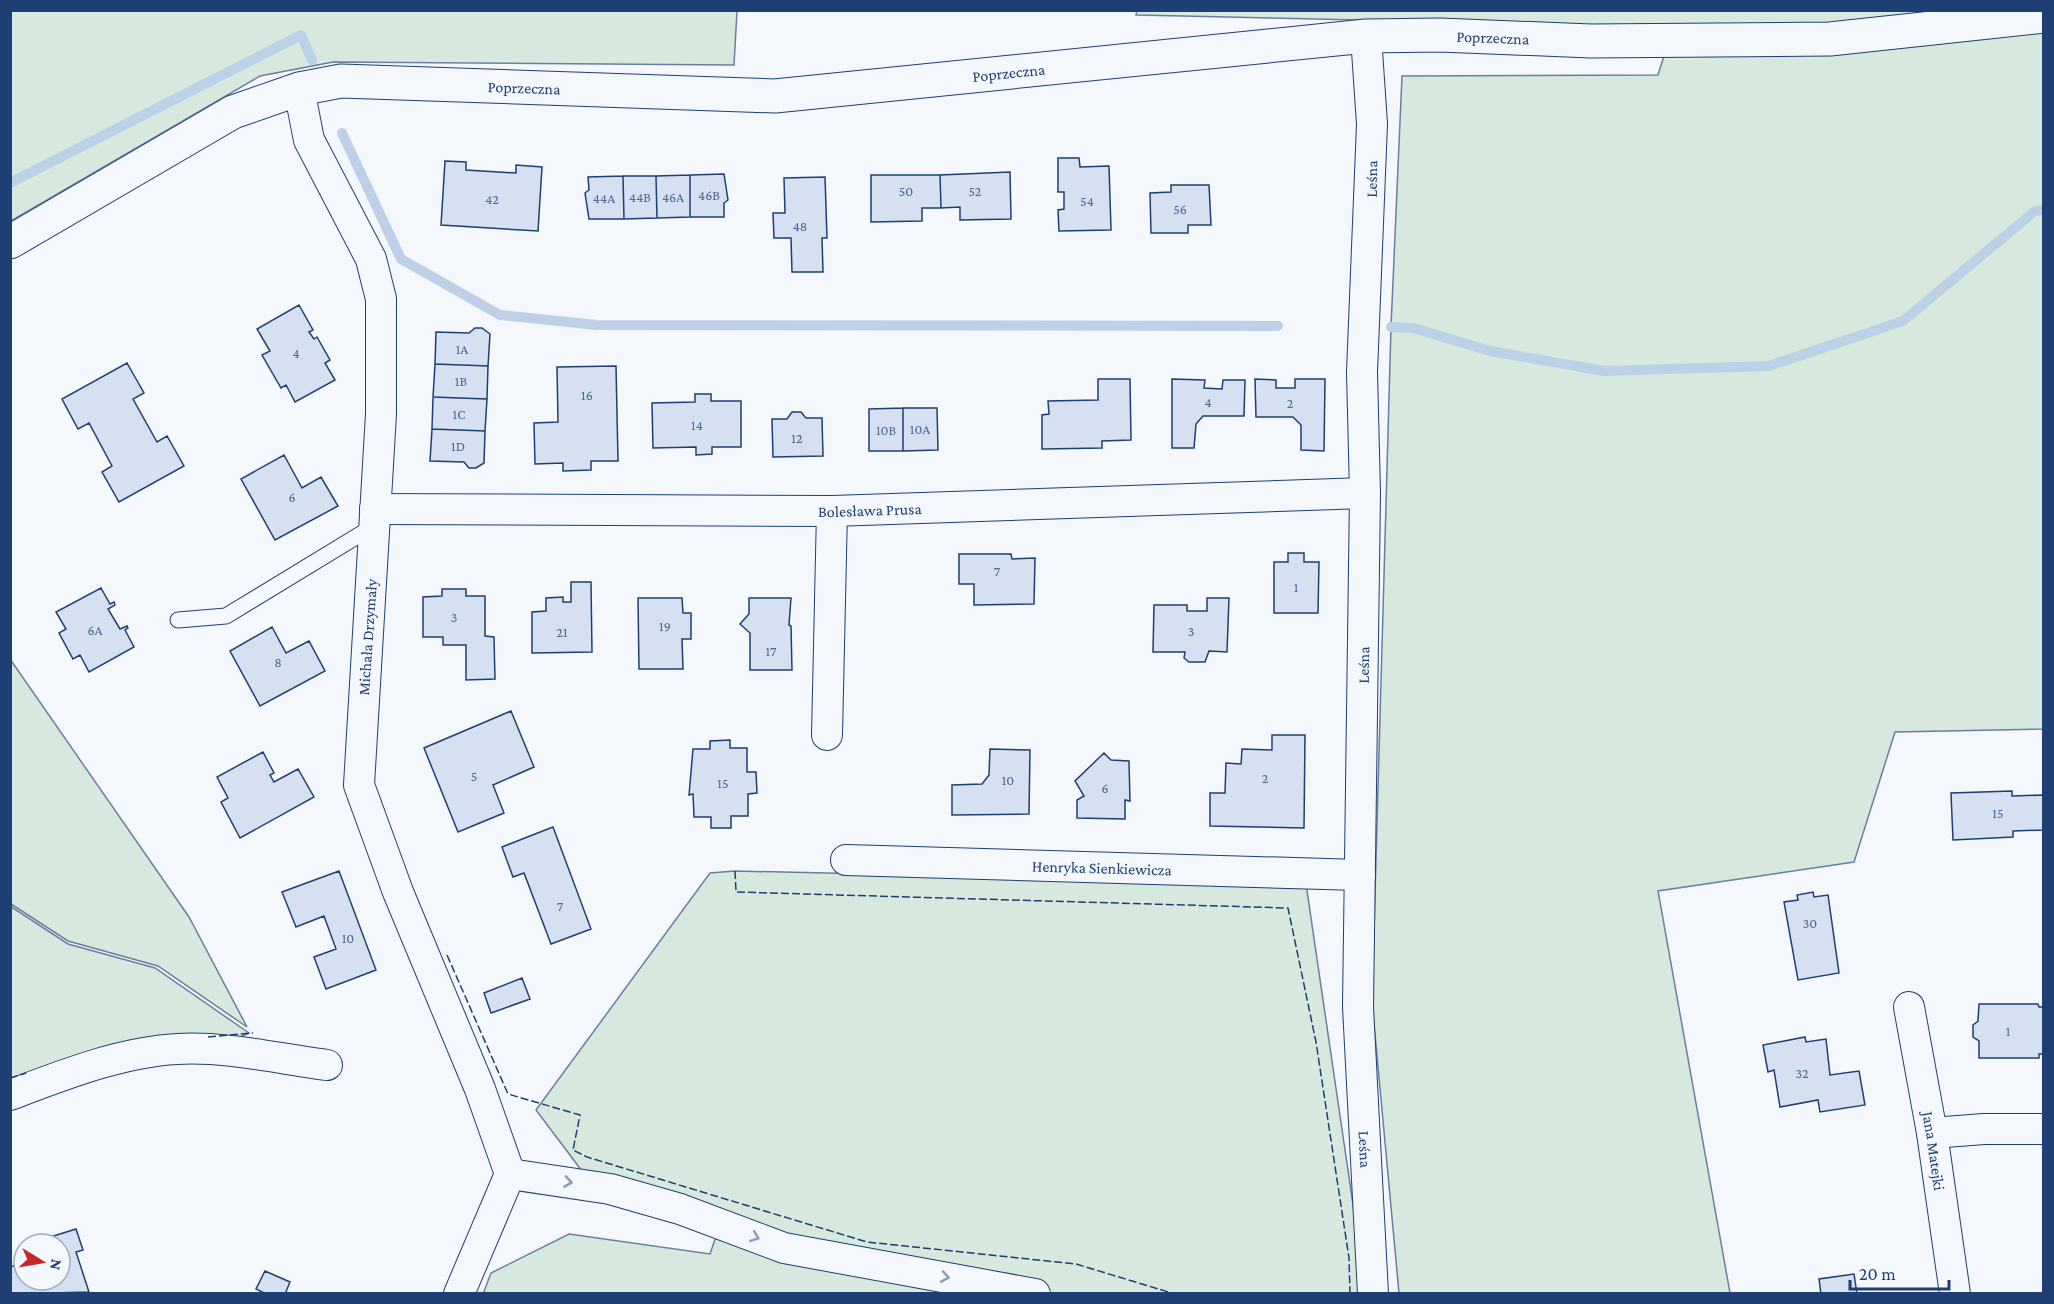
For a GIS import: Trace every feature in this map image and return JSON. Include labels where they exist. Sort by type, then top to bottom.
[{"type":"street","name":"Poprzeczna","points":[[10,242],[232,112],[298,89],[341,81],[775,96],[1366,36],[1440,35],[1592,41],[1830,39],[2043,16]]},
{"type":"street","name":"Leśna","points":[[1366,36],[1372,124],[1370,227],[1362,372],[1365,493],[1359,1007],[1373,1293]]},
{"type":"street","name":"Michała Drzymały","points":[[298,89],[309,140],[371,259],[381,299],[381,414],[359,785],[398,892],[480,1089],[510,1174]]},
{"type":"street","name":"Bolesława Prusa","points":[[375,518],[832,511],[1365,493]]},
{"type":"street","points":[[827,735],[832,511]]},
{"type":"street","name":"Henryka Sienkiewicza","points":[[846,860],[1360,875]]},
{"type":"street","name":"Jana Matejki","points":[[1909,1007],[1932,1133],[1955,1293]]},
{"type":"street","points":[[10,1095],[91,1065],[177,1049],[234,1053],[327,1065]]},
{"type":"street","points":[[1932,1133],[2043,1129]]},
{"type":"street","points":[[459,1293],[510,1174],[610,1189],[680,1209],[784,1248],[1035,1293]]},
{"type":"lane","points":[[178,620],[226,616],[375,518]]},
{"type":"shaded area","points":[[11,10],[737,11],[734,65],[333,62],[260,76],[11,221]]},
{"type":"shaded area","points":[[1137,10],[2043,11],[2043,729],[1895,732],[1854,862],[1658,891],[1730,1293],[1399,1293],[1372,1002],[1391,327],[1402,76],[1658,75],[1673,27],[1136,15]]},
{"type":"shaded area","points":[[10,659],[189,917],[247,1027],[158,966],[68,941],[11,904]]},
{"type":"shaded area","points":[[735,871],[1306,884],[1366,1293],[483,1294],[491,1273],[569,1234],[710,1254],[722,1219],[582,1171],[536,1110],[710,873]]},
{"type":"shaded area","points":[[10,906],[68,944],[155,968],[249,1033],[238,1038],[11,1084]]},
{"type":"building","points":[[1058,158],[1079,158],[1080,167],[1109,166],[1111,230],[1059,231],[1058,210],[1064,209],[1064,192],[1058,192]]},
{"type":"building","points":[[445,161],[466,162],[466,170],[516,173],[516,165],[542,167],[538,231],[441,225]]},
{"type":"building","points":[[1010,172],[1011,219],[960,220],[960,207],[941,208],[940,175]]},
{"type":"building","points":[[724,174],[728,200],[724,203],[724,217],[690,217],[690,175]]},
{"type":"building","points":[[690,175],[690,217],[657,218],[656,176]]},
{"type":"building","points":[[871,175],[940,175],[941,208],[922,208],[922,221],[871,222]]},
{"type":"building","points":[[623,176],[624,219],[589,219],[585,193],[589,190],[588,177]]},
{"type":"building","points":[[623,176],[656,176],[657,218],[624,219]]},
{"type":"building","points":[[825,177],[827,238],[822,238],[823,272],[792,272],[791,238],[774,238],[773,213],[785,213],[784,178]]},
{"type":"building","points":[[1171,185],[1209,185],[1211,225],[1188,225],[1188,233],[1151,233],[1150,193],[1171,192]]},
{"type":"building","points":[[299,305],[313,330],[309,332],[314,339],[317,337],[330,360],[325,363],[335,380],[295,402],[286,385],[281,388],[262,355],[270,351],[257,329]]},
{"type":"building","points":[[475,328],[482,328],[490,334],[488,366],[435,364],[436,332],[469,333]]},
{"type":"building","points":[[127,363],[144,393],[133,399],[157,442],[167,436],[184,466],[119,502],[102,472],[112,466],[89,423],[78,429],[62,399]]},
{"type":"building","points":[[435,364],[488,366],[487,399],[433,397]]},
{"type":"building","points":[[616,366],[618,461],[591,461],[591,470],[563,471],[563,463],[535,464],[534,423],[558,422],[557,367]]},
{"type":"building","points":[[1098,379],[1130,379],[1131,440],[1102,441],[1102,448],[1042,449],[1042,415],[1049,414],[1048,401],[1098,400]]},
{"type":"building","points":[[1172,379],[1205,380],[1204,388],[1222,389],[1223,380],[1245,380],[1244,416],[1203,416],[1196,424],[1194,448],[1172,448]]},
{"type":"building","points":[[1255,379],[1276,380],[1276,388],[1295,388],[1295,379],[1325,379],[1324,451],[1301,450],[1301,425],[1293,417],[1256,417]]},
{"type":"building","points":[[695,394],[711,394],[711,401],[741,401],[741,447],[712,447],[712,454],[696,455],[696,447],[653,448],[652,403],[695,402]]},
{"type":"building","points":[[433,397],[487,399],[485,431],[432,429]]},
{"type":"building","points":[[903,408],[937,408],[938,450],[903,451]]},
{"type":"building","points":[[903,408],[903,451],[869,451],[869,409]]},
{"type":"building","points":[[792,412],[801,412],[806,418],[822,418],[823,456],[773,457],[772,419],[787,419]]},
{"type":"building","points":[[432,429],[485,431],[484,463],[476,468],[469,468],[464,462],[430,461]]},
{"type":"building","points":[[284,455],[302,488],[321,477],[338,506],[275,540],[241,479]]},
{"type":"building","points":[[1288,553],[1304,553],[1304,562],[1319,562],[1318,613],[1274,613],[1274,562],[1288,562]]},
{"type":"building","points":[[959,554],[1011,554],[1012,559],[1035,558],[1034,604],[974,605],[974,584],[959,584]]},
{"type":"building","points":[[571,582],[591,582],[592,652],[532,653],[532,612],[546,611],[546,598],[563,597],[563,602],[571,602]]},
{"type":"building","points":[[101,588],[110,604],[114,602],[115,605],[108,609],[120,629],[127,626],[125,630],[134,647],[89,672],[80,655],[73,659],[59,633],[66,629],[56,612]]},
{"type":"building","points":[[442,589],[466,589],[466,596],[485,596],[485,636],[494,637],[495,679],[466,680],[466,645],[443,645],[443,637],[423,637],[423,597],[442,596]]},
{"type":"building","points":[[638,598],[682,598],[683,613],[691,613],[691,639],[682,639],[683,669],[639,669]]},
{"type":"building","points":[[749,598],[791,598],[789,625],[791,626],[792,670],[750,670],[750,633],[740,624],[749,614]]},
{"type":"building","points":[[1207,598],[1229,598],[1227,652],[1209,651],[1205,662],[1189,662],[1184,658],[1185,652],[1153,652],[1154,605],[1187,605],[1187,611],[1207,611]]},
{"type":"building","points":[[272,627],[286,653],[309,641],[325,671],[260,706],[230,651]]},
{"type":"building","points":[[511,711],[534,767],[493,785],[504,813],[458,832],[424,748]]},
{"type":"building","points":[[1272,735],[1305,735],[1304,828],[1210,826],[1210,793],[1225,793],[1226,763],[1241,764],[1242,749],[1272,750]]},
{"type":"building","points":[[730,740],[730,748],[747,748],[747,772],[756,772],[757,793],[748,794],[748,816],[731,816],[731,828],[711,828],[711,817],[694,817],[693,794],[689,795],[693,749],[710,749],[710,741]]},
{"type":"building","points":[[990,749],[1030,750],[1029,814],[952,815],[952,785],[982,784],[989,775]]},
{"type":"building","points":[[263,752],[274,773],[270,775],[274,782],[298,769],[314,797],[240,838],[221,802],[228,798],[217,777]]},
{"type":"building","points":[[1104,753],[1111,760],[1129,761],[1130,801],[1125,800],[1125,819],[1077,818],[1077,800],[1084,796],[1075,781]]},
{"type":"building","points":[[2012,791],[2012,796],[2044,795],[2044,830],[2013,831],[2013,837],[1953,840],[1951,793]]},
{"type":"building","points":[[553,827],[591,929],[551,944],[524,873],[513,877],[502,847]]},
{"type":"building","points":[[339,871],[376,970],[326,989],[314,957],[336,949],[324,916],[296,927],[282,892]]},
{"type":"building","points":[[1813,892],[1814,897],[1828,895],[1839,973],[1798,980],[1784,902],[1798,900],[1797,895]]},
{"type":"building","points":[[522,978],[530,999],[491,1013],[484,993]]},
{"type":"building","points":[[1979,1004],[2038,1004],[2039,1007],[2044,1007],[2044,1054],[2039,1054],[2039,1058],[1979,1058],[1979,1041],[1973,1037],[1973,1025],[1978,1021]]},
{"type":"building","points":[[1805,1037],[1806,1042],[1826,1039],[1830,1075],[1859,1071],[1865,1105],[1820,1112],[1818,1100],[1780,1107],[1774,1070],[1768,1072],[1763,1045]]},
{"type":"building","points":[[76,1229],[83,1250],[76,1252],[89,1292],[10,1294],[10,1267],[12,1266],[12,1292],[72,1292],[72,1232],[66,1232]]},
{"type":"building","points":[[265,1271],[290,1282],[285,1294],[266,1294],[256,1289]]},
{"type":"building","points":[[1854,1274],[1857,1294],[1821,1294],[1819,1279]]},
{"type":"waterway","points":[[10,183],[301,35],[312,60]]},
{"type":"waterway","points":[[342,133],[401,259],[500,315],[597,325],[1278,326]]},
{"type":"waterway","points":[[1391,327],[1413,328],[1490,351],[1604,371],[1769,366],[1903,321],[2035,211],[2044,210]]},
{"type":"fence","points":[[735,871],[736,892],[1288,908],[1316,1042],[1349,1258],[1350,1294]]},
{"type":"fence","points":[[447,955],[508,1094],[580,1115],[573,1150],[587,1157],[867,1242],[1076,1264],[1175,1294]]},
{"type":"fence","points":[[208,1037],[253,1033]]},
{"type":"fence","points":[[10,1078],[26,1073]]}]
